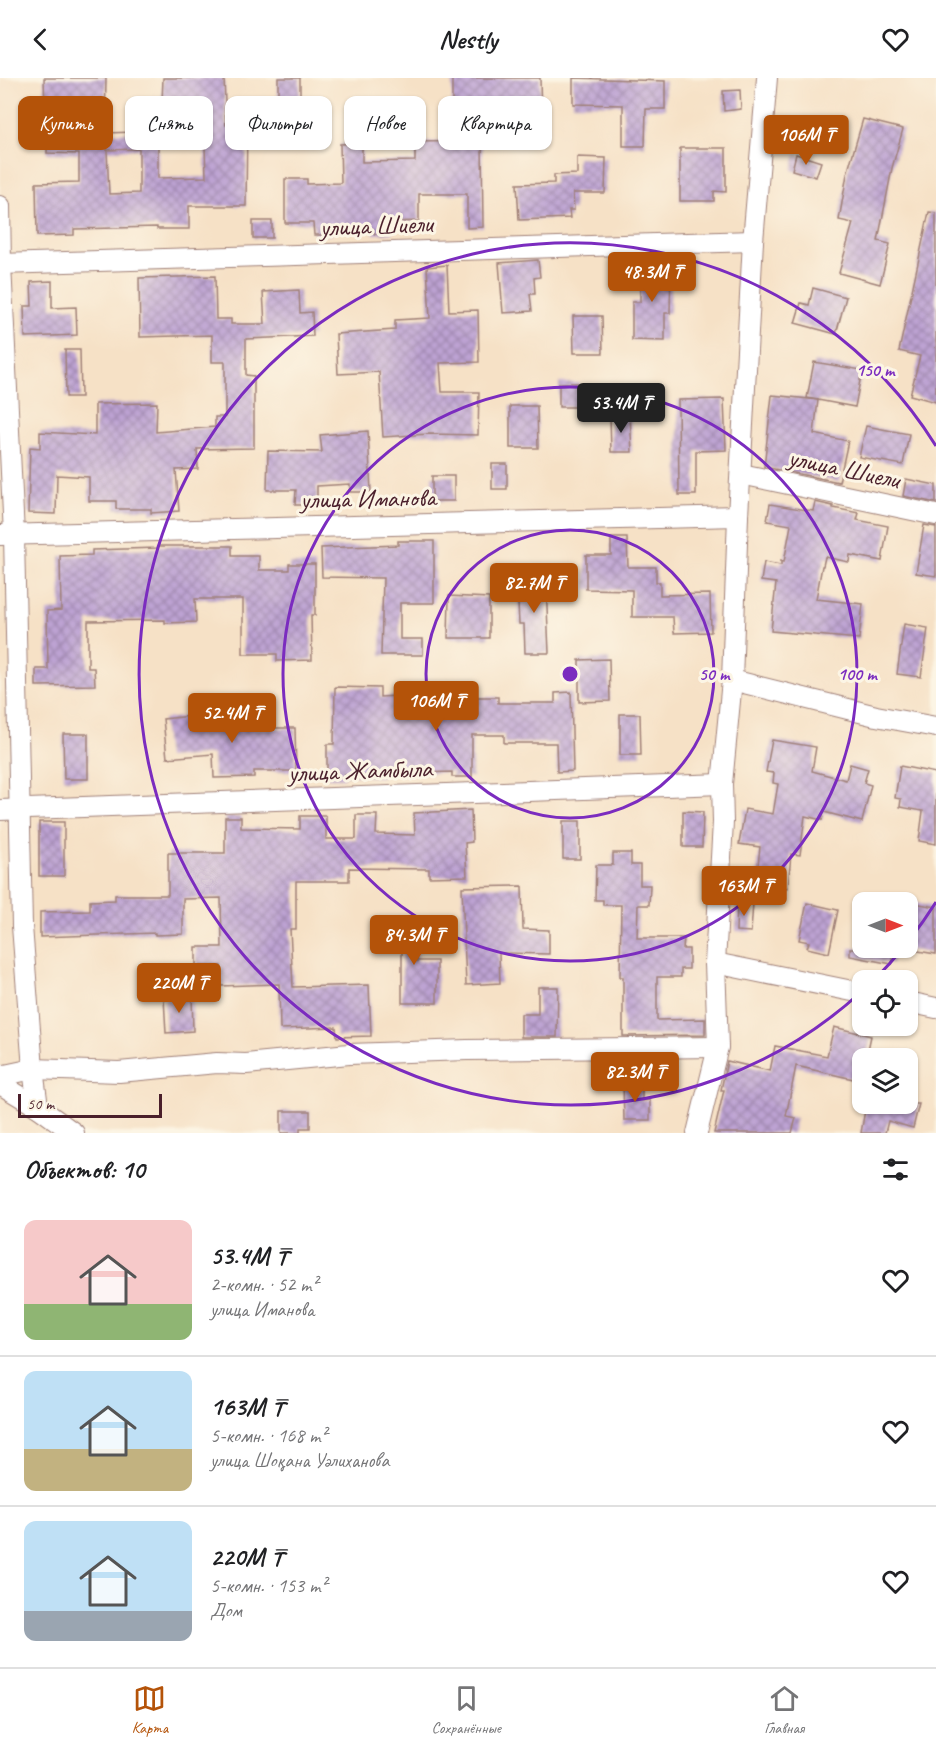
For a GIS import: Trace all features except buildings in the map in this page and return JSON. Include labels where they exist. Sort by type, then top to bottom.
[{"type":"street","points":[[697,1133],[718,1047],[715,963],[723,822],[722,784],[732,680],[738,516],[753,241],[767,78]]},
{"type":"street","points":[[0,206],[7,535],[21,809],[22,926],[38,1107]]},
{"type":"street","name":"улица Шиели","points":[[0,264],[753,241]]},
{"type":"street","name":"улица Шиели","points":[[741,474],[936,516]]},
{"type":"street","name":"улица Иманова","points":[[7,535],[738,516]]},
{"type":"street","points":[[732,680],[876,716],[936,727]]},
{"type":"street","name":"улица Жамбыла","points":[[0,810],[722,784]]},
{"type":"street","points":[[715,963],[852,991]]},
{"type":"street","points":[[918,1004],[936,1008]]},
{"type":"street","points":[[0,1076],[33,1069],[119,1072],[217,1063],[246,1064],[349,1054],[718,1047]]},
{"type":"street","points":[[0,1084],[38,1107],[74,1133]]}]
